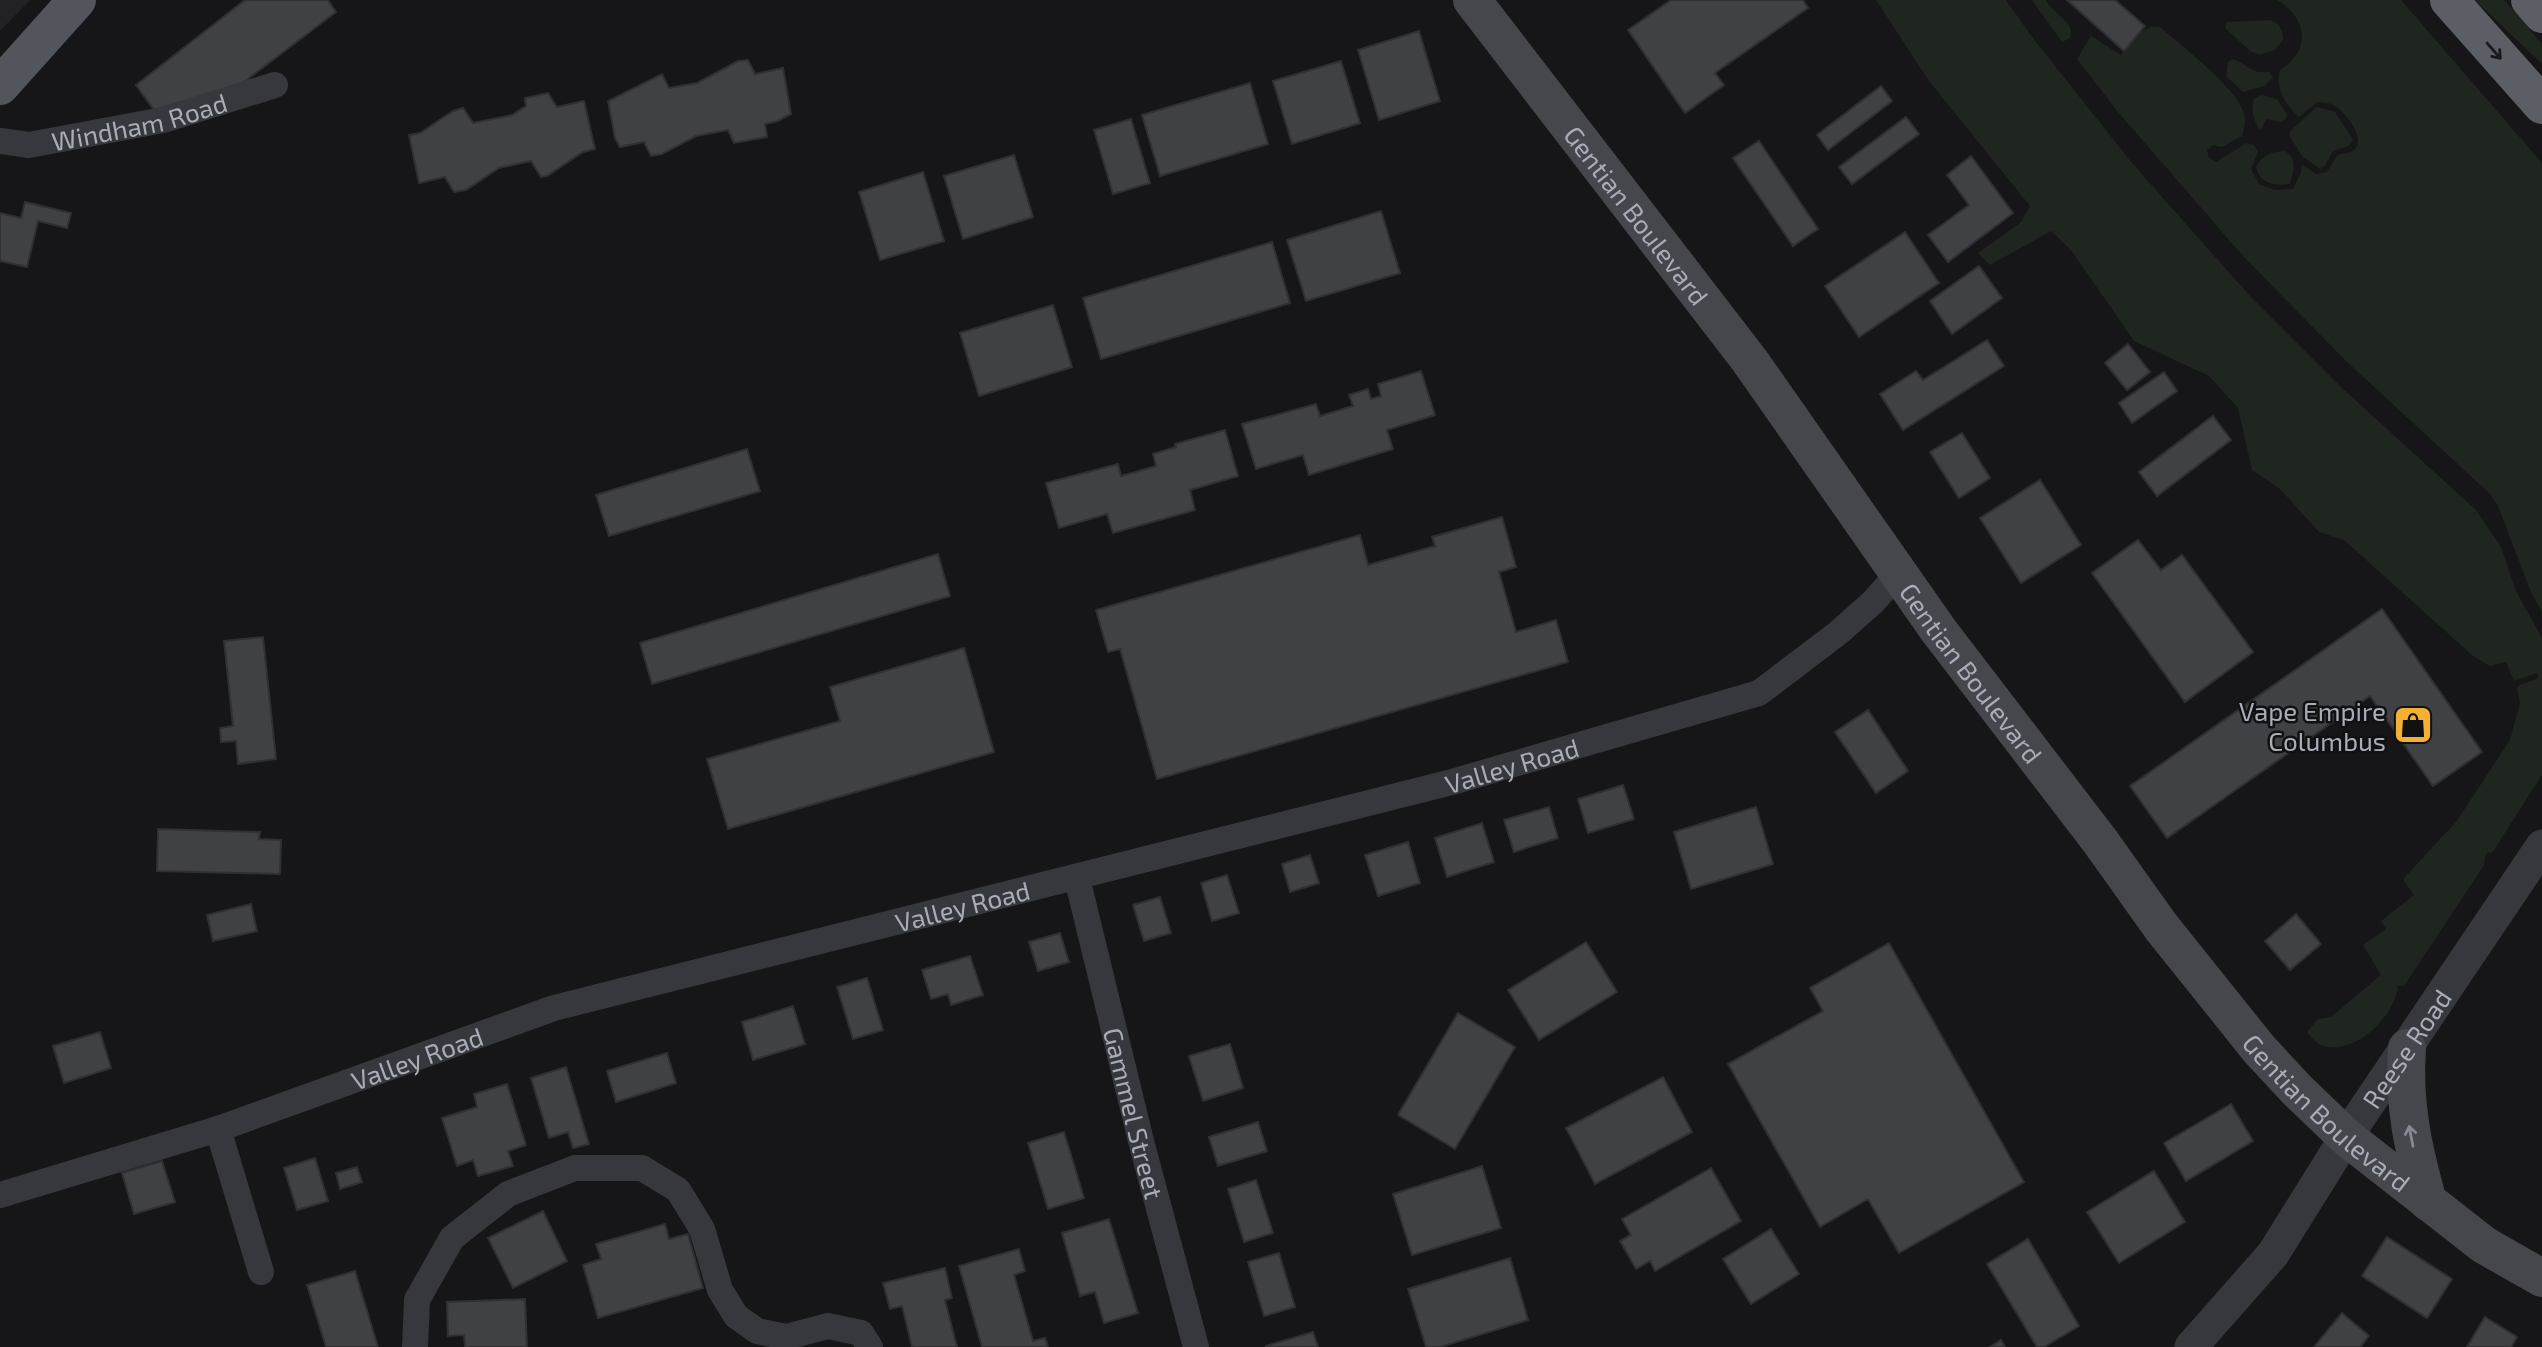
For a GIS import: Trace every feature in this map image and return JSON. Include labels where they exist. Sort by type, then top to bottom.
[{"type":"highway","points":[[2449,0],[2542,105]]},
{"type":"highway","points":[[2530,0],[2542,14]]},
{"type":"main road","points":[[0,86],[77,0]]},
{"type":"main road","name":"Gentian Boulevard","points":[[1472,0],[1750,361],[1898,575],[2214,995],[2297,1090],[2346,1138],[2484,1245],[2542,1278]]},
{"type":"main road","points":[[2407,1048],[2406,1107],[2428,1202]]},
{"type":"street","name":"Windham Road","points":[[0,141],[29,145],[163,120],[275,85]]},
{"type":"street","name":"Valley Road","points":[[0,1195],[218,1129],[554,1008],[1452,782],[1759,693],[1838,633],[1898,575]]},
{"type":"street","name":"Reese Road","points":[[2191,1347],[2273,1254],[2346,1138],[2542,846]]},
{"type":"street","name":"Gammel Street","points":[[1077,878],[1141,1141],[1196,1347]]},
{"type":"street","points":[[218,1129],[261,1272]]},
{"type":"street","points":[[415,1347],[416,1300],[452,1238],[508,1194],[575,1168],[642,1168],[678,1189],[702,1229],[720,1290],[736,1316],[757,1331],[786,1337],[828,1326],[861,1332],[870,1347]]},
{"type":"shaded area","points":[[0,0],[30,0],[0,31]]},
{"type":"shaded area","points":[[1876,0],[2006,0],[2132,163],[2249,295],[2342,388],[2476,510],[2501,547],[2516,591],[2542,638],[2542,775],[2492,853],[2488,852],[2485,856],[2484,865],[2404,986],[2398,986],[2390,1009],[2382,1021],[2372,1031],[2348,1045],[2323,1046],[2307,1032],[2318,1019],[2331,1017],[2381,975],[2363,945],[2386,929],[2381,921],[2414,895],[2404,878],[2456,822],[2510,740],[2520,703],[2517,689],[2520,685],[2538,678],[2537,673],[2514,681],[2506,662],[2490,666],[2473,656],[2344,540],[2319,532],[2280,489],[2252,470],[2238,408],[2209,376],[2134,341],[2071,250],[2051,231],[1990,265],[1978,253],[2021,222],[2030,206],[1929,81]]},
{"type":"shaded area","points":[[2032,0],[2046,0],[2067,22],[2070,38],[2062,42]]},
{"type":"shaded area","points":[[2277,0],[2401,0],[2542,163],[2542,612],[2531,592],[2498,506],[2490,494],[2345,360],[2243,256],[2118,112],[2077,59],[2091,36],[2121,55],[2143,31],[2160,27],[2220,80],[2240,104],[2244,114],[2242,136],[2222,147],[2213,145],[2207,150],[2209,158],[2217,162],[2245,143],[2254,145],[2258,152],[2251,169],[2259,184],[2275,190],[2293,189],[2301,173],[2302,164],[2316,174],[2327,172],[2337,155],[2354,150],[2358,139],[2349,120],[2333,105],[2318,102],[2299,117],[2286,102],[2280,90],[2280,70],[2297,53],[2302,34],[2295,15]]},
{"type":"shaded area","points":[[2475,0],[2504,0],[2542,44],[2542,64]]},
{"type":"shaded area","points":[[2269,20],[2280,27],[2283,40],[2275,50],[2259,55],[2250,51],[2225,28],[2227,22]]},
{"type":"shaded area","points":[[2233,59],[2253,70],[2269,72],[2273,77],[2264,86],[2243,92],[2226,76],[2228,62]]},
{"type":"shaded area","points":[[2261,95],[2277,99],[2287,114],[2286,119],[2281,122],[2266,119],[2259,129],[2252,107],[2254,99]]},
{"type":"shaded area","points":[[2317,107],[2335,112],[2353,140],[2348,146],[2333,151],[2325,166],[2320,169],[2302,156],[2289,135],[2291,130]]},
{"type":"shaded area","points":[[2285,151],[2294,162],[2290,184],[2274,184],[2261,177],[2256,167],[2262,159],[2268,154]]},
{"type":"building","points":[[245,0],[328,0],[336,12],[240,85],[154,110],[136,85]]},
{"type":"building","points":[[1671,0],[1803,0],[1808,8],[1715,73],[1724,85],[1685,113],[1628,30]]},
{"type":"building","points":[[2067,0],[2115,0],[2145,26],[2124,51]]},
{"type":"building","points":[[1419,31],[1440,101],[1379,120],[1358,50]]},
{"type":"building","points":[[748,60],[755,74],[783,68],[791,114],[765,124],[767,137],[734,143],[728,130],[696,136],[662,154],[651,156],[644,142],[620,147],[615,138],[608,101],[662,74],[669,88],[697,83],[738,61]]},
{"type":"building","points":[[1341,61],[1360,123],[1292,144],[1273,81]]},
{"type":"building","points":[[1250,83],[1268,144],[1160,176],[1142,115]]},
{"type":"building","points":[[1881,86],[1892,101],[1828,150],[1817,135]]},
{"type":"building","points":[[548,93],[557,107],[584,101],[595,149],[583,152],[547,176],[541,177],[531,161],[499,168],[466,190],[454,192],[445,177],[419,183],[409,135],[420,133],[453,111],[463,108],[473,123],[512,115],[526,106],[525,98]]},
{"type":"building","points":[[1906,117],[1919,134],[1852,184],[1839,167]]},
{"type":"building","points":[[1131,119],[1150,183],[1113,194],[1094,130]]},
{"type":"building","points":[[1759,141],[1818,229],[1793,246],[1733,158]]},
{"type":"building","points":[[1014,155],[1033,217],[963,239],[944,176]]},
{"type":"building","points":[[1971,156],[2013,213],[1948,262],[1928,235],[1969,205],[1947,175]]},
{"type":"building","points":[[923,172],[944,241],[880,260],[859,192]]},
{"type":"building","points":[[25,202],[71,213],[67,228],[38,221],[27,267],[0,261],[0,213],[21,218]]},
{"type":"building","points":[[1381,211],[1400,273],[1306,301],[1287,240]]},
{"type":"building","points":[[1905,232],[1939,283],[1859,337],[1825,286]]},
{"type":"building","points":[[1272,242],[1290,303],[1101,359],[1083,298]]},
{"type":"building","points":[[1979,266],[2002,298],[1952,334],[1930,301]]},
{"type":"building","points":[[1053,305],[1072,367],[979,396],[960,333]]},
{"type":"building","points":[[1987,340],[2004,366],[1903,430],[1880,394],[1916,371],[1923,380]]},
{"type":"building","points":[[2128,344],[2150,372],[2127,390],[2105,363]]},
{"type":"building","points":[[1421,371],[1435,415],[1387,430],[1393,449],[1309,475],[1303,455],[1256,469],[1242,424],[1316,404],[1320,416],[1353,406],[1349,395],[1368,389],[1371,399],[1381,396],[1378,384]]},
{"type":"building","points":[[2164,372],[2177,391],[2132,423],[2119,403]]},
{"type":"building","points":[[2213,416],[2231,440],[2157,496],[2139,472]]},
{"type":"building","points":[[1225,430],[1238,476],[1190,490],[1195,510],[1113,533],[1107,514],[1059,528],[1046,483],[1118,464],[1121,476],[1156,466],[1153,454],[1176,447],[1175,444]]},
{"type":"building","points":[[1962,433],[1990,478],[1959,498],[1930,452]]},
{"type":"building","points":[[747,449],[760,491],[609,536],[596,495]]},
{"type":"building","points":[[2040,480],[2081,545],[2021,583],[1980,518]]},
{"type":"building","points":[[1502,517],[1516,567],[1499,572],[1516,632],[1556,620],[1568,662],[1157,779],[1120,649],[1108,652],[1096,610],[1360,535],[1368,565],[1435,546],[1432,537]]},
{"type":"building","points":[[2138,540],[2161,570],[2182,555],[2253,652],[2185,702],[2092,573]]},
{"type":"building","points":[[938,554],[950,596],[652,684],[640,643]]},
{"type":"building","points":[[2382,609],[2482,752],[2433,786],[2370,696],[2167,838],[2130,786]]},
{"type":"building","points":[[263,637],[276,759],[238,764],[236,741],[221,742],[220,728],[233,726],[224,641]]},
{"type":"building","points":[[964,648],[994,752],[728,829],[707,759],[840,721],[830,687]]},
{"type":"building","points":[[1868,710],[1908,771],[1876,793],[1835,732]]},
{"type":"building","points":[[1623,785],[1634,819],[1588,833],[1578,799]]},
{"type":"building","points":[[1549,807],[1558,838],[1514,852],[1504,820]]},
{"type":"building","points":[[1756,807],[1773,864],[1691,889],[1674,832]]},
{"type":"building","points":[[1482,823],[1494,862],[1447,877],[1435,838]]},
{"type":"building","points":[[158,829],[260,832],[259,839],[281,840],[280,874],[157,871]]},
{"type":"building","points":[[1408,842],[1420,883],[1378,896],[1365,855]]},
{"type":"building","points":[[1310,855],[1319,883],[1290,892],[1282,864]]},
{"type":"building","points":[[1227,875],[1239,913],[1212,921],[1201,883]]},
{"type":"building","points":[[1160,897],[1171,933],[1144,941],[1133,905]]},
{"type":"building","points":[[251,904],[257,931],[213,941],[207,915]]},
{"type":"building","points":[[2296,914],[2321,944],[2290,970],[2265,941]]},
{"type":"building","points":[[1060,933],[1069,962],[1038,971],[1029,942]]},
{"type":"building","points":[[1586,942],[1617,992],[1539,1040],[1508,990]]},
{"type":"building","points":[[1889,943],[2024,1182],[1899,1253],[1868,1199],[1820,1227],[1728,1064],[1823,1011],[1810,988]]},
{"type":"building","points":[[970,956],[983,995],[951,1005],[948,994],[931,999],[922,970]]},
{"type":"building","points":[[867,978],[883,1030],[853,1039],[837,987]]},
{"type":"building","points":[[793,1006],[805,1044],[753,1060],[742,1022]]},
{"type":"building","points":[[1458,1013],[1515,1047],[1455,1149],[1398,1115]]},
{"type":"building","points":[[100,1032],[111,1068],[64,1083],[53,1046]]},
{"type":"building","points":[[1230,1044],[1243,1088],[1203,1101],[1189,1056]]},
{"type":"building","points":[[667,1053],[676,1083],[616,1102],[607,1071]]},
{"type":"building","points":[[566,1067],[589,1144],[573,1148],[568,1132],[549,1138],[531,1078]]},
{"type":"building","points":[[1663,1077],[1692,1132],[1595,1184],[1566,1128]]},
{"type":"building","points":[[507,1084],[526,1145],[508,1151],[513,1166],[478,1176],[473,1160],[457,1166],[442,1118],[477,1107],[474,1094]]},
{"type":"building","points":[[2231,1104],[2253,1141],[2186,1181],[2164,1143]]},
{"type":"building","points":[[1258,1122],[1267,1151],[1218,1166],[1209,1137]]},
{"type":"building","points":[[1064,1132],[1084,1198],[1048,1209],[1028,1143]]},
{"type":"building","points":[[315,1158],[328,1201],[297,1210],[284,1168]]},
{"type":"building","points":[[162,1161],[175,1202],[134,1214],[122,1173]]},
{"type":"building","points":[[1482,1166],[1501,1228],[1412,1255],[1393,1194]]},
{"type":"building","points":[[357,1167],[362,1182],[340,1189],[336,1173]]},
{"type":"building","points":[[1711,1168],[1741,1221],[1655,1271],[1650,1261],[1636,1269],[1620,1241],[1631,1235],[1622,1219]]},
{"type":"building","points":[[2154,1171],[2185,1222],[2119,1263],[2087,1212]]},
{"type":"building","points":[[1256,1180],[1273,1233],[1244,1242],[1228,1189]]},
{"type":"building","points":[[543,1211],[567,1261],[513,1288],[488,1238]]},
{"type":"building","points":[[1109,1219],[1138,1313],[1104,1323],[1095,1292],[1080,1296],[1062,1233]]},
{"type":"building","points":[[665,1224],[669,1239],[688,1234],[703,1288],[598,1318],[583,1265],[601,1259],[596,1244]]},
{"type":"building","points":[[1771,1229],[1799,1274],[1751,1304],[1723,1259]]},
{"type":"building","points":[[2387,1237],[2452,1279],[2427,1318],[2362,1276]]},
{"type":"building","points":[[2028,1239],[2079,1326],[2044,1347],[2037,1347],[1987,1264]]},
{"type":"building","points":[[1019,1249],[1025,1271],[1014,1275],[1033,1341],[1045,1338],[1048,1347],[982,1347],[959,1266]]},
{"type":"building","points":[[1279,1253],[1295,1307],[1264,1316],[1248,1262]]},
{"type":"building","points":[[1510,1258],[1528,1320],[1440,1347],[1426,1347],[1408,1289]]},
{"type":"building","points":[[945,1268],[952,1298],[945,1300],[957,1347],[912,1347],[902,1306],[890,1309],[883,1283]]},
{"type":"building","points":[[355,1271],[378,1347],[326,1347],[307,1285]]},
{"type":"building","points":[[525,1299],[527,1347],[465,1347],[464,1335],[448,1336],[447,1302]]},
{"type":"building","points":[[2342,1313],[2369,1336],[2360,1347],[2314,1347]]},
{"type":"building","points":[[2485,1317],[2517,1337],[2511,1347],[2467,1347]]},
{"type":"building","points":[[1313,1332],[1318,1347],[1266,1347],[1266,1346]]},
{"type":"building","points":[[2001,1340],[2005,1347],[1990,1347]]},
{"type":"place","name":"Vape Empire Columbus","points":[[2413,725]]}]
